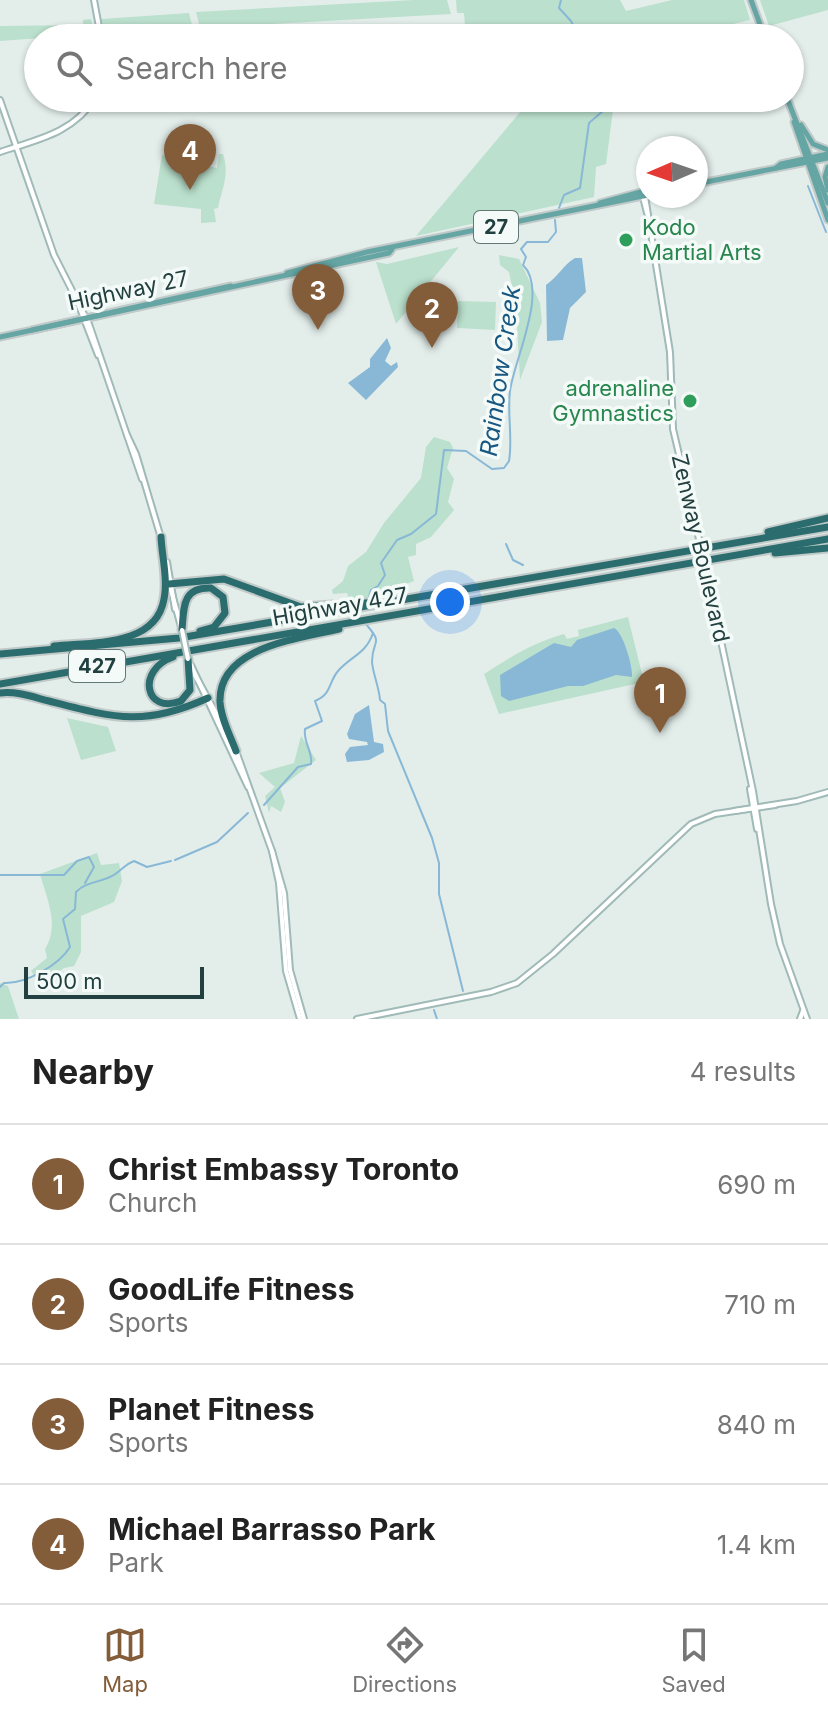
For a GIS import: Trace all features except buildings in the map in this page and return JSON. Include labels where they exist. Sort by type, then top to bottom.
[{"type":"highway","points":[[728,542],[828,518]]},
{"type":"highway","name":"Highway 427","points":[[0,654],[180,634],[374,603],[384,604],[828,527]]},
{"type":"highway","points":[[0,654],[134,636],[148,629],[155,622],[165,598],[161,537]]},
{"type":"highway","name":"Highway 427","points":[[0,684],[828,539]]},
{"type":"highway","points":[[741,554],[828,548]]},
{"type":"highway","points":[[171,584],[214,577],[290,605],[356,606]]},
{"type":"highway","points":[[202,587],[218,591],[225,603],[221,621],[214,627],[180,634],[187,595],[202,587]]},
{"type":"highway","points":[[236,751],[220,700],[222,687],[234,667],[257,652],[351,626],[354,622]]},
{"type":"highway","points":[[188,659],[186,668],[191,680],[186,697],[172,705],[156,700],[150,691],[151,671],[169,658],[195,650]]},
{"type":"highway","points":[[0,693],[29,695],[139,719],[166,715],[206,698]]},
{"type":"main road","points":[[751,0],[760,24]]},
{"type":"main road","points":[[792,112],[828,220]]},
{"type":"main road","points":[[794,117],[813,144],[828,154]]},
{"type":"main road","points":[[708,182],[828,154]]},
{"type":"main road","points":[[809,160],[828,203]]},
{"type":"main road","points":[[828,167],[825,177],[828,190]]},
{"type":"main road","name":"Highway 27","points":[[0,337],[286,274],[367,252],[636,196]]},
{"type":"street","points":[[94,0],[98,24]]},
{"type":"street","points":[[0,100],[54,255],[85,318],[136,454],[161,537],[180,634],[188,659],[248,787]]},
{"type":"street","points":[[0,152],[61,131],[84,112]]},
{"type":"street","name":"Zenway Boulevard","points":[[646,208],[668,340],[673,429],[735,697],[778,933],[804,1017]]},
{"type":"street","points":[[206,698],[236,751],[272,851],[284,893],[290,970],[302,1019]]},
{"type":"street","points":[[357,1019],[509,987],[553,954],[691,824],[733,811],[828,792]]},
{"type":"green space","points":[[447,0],[451,14],[272,24],[199,24],[196,12]]},
{"type":"green space","points":[[456,0],[620,0],[626,11],[672,0],[744,0],[750,20],[733,24],[465,24],[464,13],[457,13]]},
{"type":"green space","points":[[760,0],[828,0],[828,10],[768,24]]},
{"type":"green space","points":[[189,13],[192,24],[102,24],[101,19]]},
{"type":"green space","points":[[0,26],[24,26],[24,39],[0,41]]},
{"type":"green space","points":[[520,112],[613,112],[606,164],[596,167],[594,197],[416,236]]},
{"type":"green space","points":[[219,154],[223,154],[226,175],[218,208],[214,209],[216,222],[201,223],[201,209],[154,204],[162,155],[217,168]]},
{"type":"green space","points":[[459,247],[396,324],[376,262],[387,264]]},
{"type":"green space","points":[[499,255],[519,259],[540,303],[542,322],[520,380],[516,306],[509,272],[500,265]]},
{"type":"green space","points":[[458,301],[496,302],[495,330],[457,328]]},
{"type":"green space","points":[[434,437],[450,442],[453,448],[447,468],[454,479],[448,502],[454,510],[431,537],[416,544],[416,555],[408,557],[414,581],[372,598],[350,601],[347,593],[333,594],[332,590],[343,581],[348,566],[366,552],[384,523],[421,478],[426,447]]},
{"type":"green space","points":[[628,617],[644,682],[499,714],[484,674],[543,641],[564,634],[567,639],[579,636],[578,630]]},
{"type":"green space","points":[[67,718],[108,727],[116,751],[81,760]]},
{"type":"green space","points":[[301,736],[316,760],[280,788],[285,802],[281,812],[271,806],[269,813],[265,796],[275,787],[259,773],[294,763]]},
{"type":"green space","points":[[97,853],[101,865],[119,863],[122,881],[114,902],[81,916],[81,952],[74,966],[64,968],[41,985],[31,971],[47,958],[45,949],[52,922],[40,874]]},
{"type":"green space","points":[[0,983],[8,986],[19,1019],[0,1019]]},
{"type":"water","points":[[575,258],[582,258],[586,292],[570,308],[563,340],[547,341],[546,285]]},
{"type":"water","points":[[387,338],[391,348],[385,361],[391,366],[397,362],[398,367],[366,400],[348,383],[370,367],[370,359]]},
{"type":"water","points":[[614,628],[627,650],[632,677],[616,675],[583,686],[568,686],[509,701],[501,696],[500,675],[554,643],[571,647],[577,640]]},
{"type":"water","points":[[369,705],[374,742],[383,744],[384,752],[369,760],[347,762],[345,754],[350,747],[368,745],[367,742],[349,739],[347,734],[355,714]]},
{"type":"waterway","name":"Rainbow Creek","points":[[561,0],[559,8],[572,24]]},
{"type":"waterway","name":"Rainbow Creek","points":[[559,208],[564,195],[580,188],[589,123],[602,112]]},
{"type":"waterway","points":[[808,186],[826,232]]},
{"type":"waterway","name":"Rainbow Creek","points":[[368,601],[371,590],[385,575],[381,563],[397,540],[411,534],[436,514],[444,450],[466,451],[492,469],[504,468],[509,461],[510,391],[528,326],[532,291],[530,276],[523,265],[526,257],[521,249],[527,242],[548,242],[556,232],[555,220]]},
{"type":"waterway","points":[[506,544],[513,560],[523,565]]},
{"type":"waterway","points":[[365,623],[376,639],[373,667],[380,700],[385,704],[388,731],[432,838],[439,863],[439,894],[463,991]]},
{"type":"waterway","name":"Rainbow Creek","points":[[264,805],[298,767],[311,764],[305,729],[322,721],[315,701],[327,692],[338,671],[362,650],[373,633]]},
{"type":"waterway","name":"Rainbow Creek","points":[[175,860],[217,842],[248,813]]},
{"type":"waterway","points":[[0,875],[64,875],[77,861],[89,857],[94,867],[85,883]]},
{"type":"waterway","name":"Rainbow Creek","points":[[0,987],[41,972],[65,954],[70,947],[63,919],[75,909],[76,892],[80,888],[113,876],[134,861],[147,867],[171,861]]},
{"type":"waterway","points":[[434,1010],[437,1019]]},
{"type":"place","name":"Michael Barrasso Park","points":[[190,190]]},
{"type":"place","name":"Kodo Martial Arts","points":[[626,240]]},
{"type":"place","name":"Planet Fitness","points":[[318,330]]},
{"type":"place","name":"GoodLife Fitness","points":[[432,348]]},
{"type":"place","name":"adrenaline Gymnastics","points":[[690,401]]},
{"type":"place","name":"Christ Embassy Toronto","points":[[660,733]]}]
